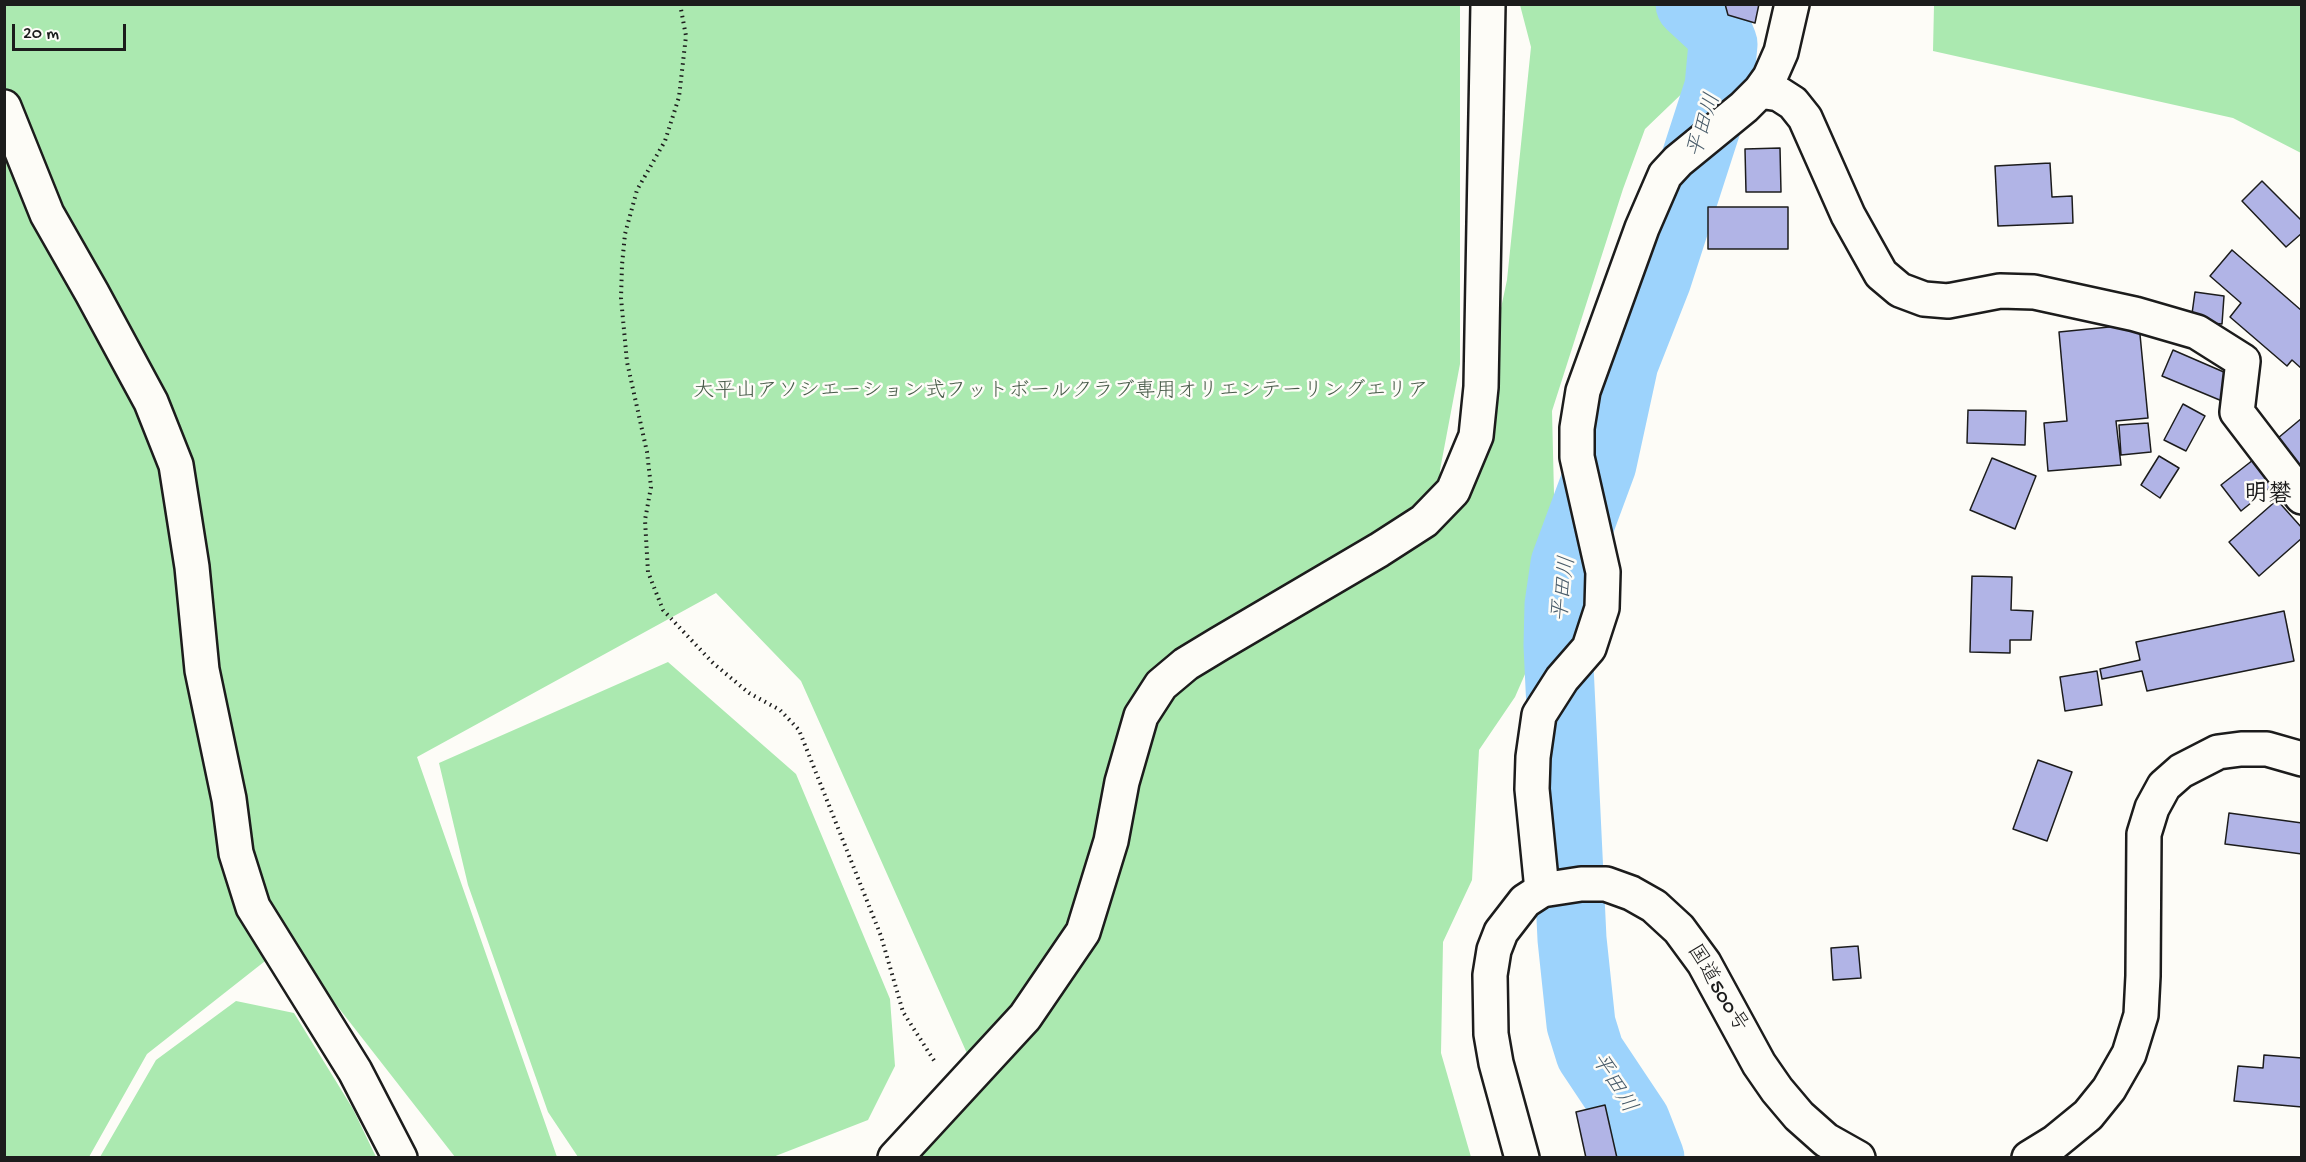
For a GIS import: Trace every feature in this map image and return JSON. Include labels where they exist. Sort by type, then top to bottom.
[{"type":"main road","points":[[895,1158],[1025,1017],[1083,932],[1111,841],[1122,782],[1141,716],[1161,685],[1202,654],[1424,521],[1453,491],[1476,436],[1481,387],[1488,4]]},
{"type":"main road","points":[[1522,1158],[1496,1063],[1491,1034],[1490,975],[1494,950],[1501,932],[1525,901],[1550,888],[1532,789],[1532,768],[1539,715],[1562,679],[1590,648],[1602,608],[1603,572],[1577,457],[1577,428],[1582,391],[1665,176],[1678,161],[1760,91],[1770,77],[1781,52],[1792,4]]},
{"type":"main road","points":[[1760,91],[1779,94],[1793,103],[1805,118],[1848,215],[1881,274],[1900,290],[1924,299],[1948,301],[2000,291],[2034,292],[2135,314],[2196,332],[2243,362],[2237,412],[2301,496]]},
{"type":"main road","points":[[4,107],[47,214],[93,293],[151,402],[176,465],[192,567],[202,670],[229,799],[236,852],[253,907],[355,1071],[400,1158]]},
{"type":"main road","points":[[2029,1158],[2055,1142],[2088,1114],[2109,1089],[2129,1054],[2141,1015],[2144,834],[2152,808],[2164,786],[2181,771],[2218,752],[2267,749],[2301,759]]},
{"type":"main road","name":"国道500号","points":[[1550,888],[1606,884],[1631,893],[1654,906],[1679,928],[1704,963],[1759,1064],[1777,1090],[1799,1116],[1826,1140],[1858,1158]]},
{"type":"path","points":[[680,4],[686,36],[679,97],[665,141],[637,190],[625,234],[622,265],[621,298],[627,362],[647,452],[651,487],[645,520],[648,572],[663,610],[713,663],[749,693],[780,710],[799,730],[881,936],[903,1012],[927,1051],[957,1090]]},
{"type":"green space","name":"大平山アソシエーション式フットボールクラブ専用オリエンテーリングエリア","points":[[5,5],[1460,5],[1460,364],[1440,470],[1447,514],[1465,476],[1507,280],[1531,47],[1520,5],[1666,5],[1712,36],[1694,82],[1645,129],[1623,189],[1552,411],[1555,535],[1543,559],[1529,665],[1515,697],[1479,750],[1472,880],[1443,942],[1441,1053],[1471,1157],[914,1157],[982,1087],[801,681],[716,593],[417,757],[557,1157],[455,1157],[288,943],[147,1054],[89,1157],[5,1158]]},
{"type":"green space","points":[[1934,5],[2301,5],[2301,153],[2233,118],[1933,51]]},
{"type":"green space","points":[[668,662],[796,774],[890,999],[895,1066],[868,1120],[773,1157],[578,1157],[548,1112],[468,885],[439,763]]},
{"type":"green space","points":[[236,1001],[294,1013],[353,1109],[376,1157],[100,1157],[156,1060]]},
{"type":"building","points":[[1725,4],[1759,4],[1755,23],[1728,15]]},
{"type":"building","points":[[1780,148],[1781,192],[1746,192],[1745,149]]},
{"type":"building","points":[[2050,163],[2052,197],[2072,196],[2073,223],[1998,226],[1995,166]]},
{"type":"building","points":[[2262,181],[2302,221],[2302,233],[2286,247],[2242,201]]},
{"type":"building","points":[[1708,207],[1788,207],[1788,249],[1708,249]]},
{"type":"building","points":[[2232,250],[2302,311],[2302,369],[2292,360],[2287,366],[2230,317],[2241,303],[2210,276]]},
{"type":"building","points":[[2195,292],[2224,296],[2222,324],[2191,321]]},
{"type":"building","points":[[2139,324],[2148,418],[2116,421],[2121,465],[2048,471],[2044,423],[2067,421],[2059,332]]},
{"type":"building","points":[[2173,350],[2233,376],[2222,401],[2162,376]]},
{"type":"building","points":[[2183,404],[2205,416],[2186,451],[2164,440]]},
{"type":"building","points":[[1968,410],[2026,411],[2025,445],[1967,443]]},
{"type":"building","points":[[2302,418],[2302,480],[2272,443]]},
{"type":"building","points":[[2148,423],[2151,452],[2121,455],[2119,425]]},
{"type":"building","points":[[2159,456],[2179,468],[2160,498],[2141,485]]},
{"type":"building","points":[[1992,458],[2036,476],[2015,529],[1970,510]]},
{"type":"building","points":[[2253,460],[2272,486],[2241,511],[2221,485]]},
{"type":"building","points":[[2277,500],[2302,528],[2302,538],[2259,576],[2229,542]]},
{"type":"building","points":[[1972,576],[2012,577],[2011,610],[2033,611],[2031,640],[2010,640],[2010,653],[1970,652]]},
{"type":"building","points":[[2284,611],[2294,661],[2147,691],[2142,671],[2102,679],[2100,669],[2140,660],[2136,642]]},
{"type":"building","points":[[2097,671],[2102,705],[2065,711],[2060,677]]},
{"type":"building","points":[[2038,760],[2072,772],[2047,841],[2013,829]]},
{"type":"building","points":[[2229,813],[2302,823],[2302,854],[2225,844]]},
{"type":"building","points":[[1858,946],[1861,978],[1833,980],[1831,948]]},
{"type":"building","points":[[2264,1055],[2302,1058],[2302,1107],[2234,1101],[2238,1066],[2263,1068]]},
{"type":"building","points":[[1605,1105],[1617,1158],[1586,1158],[1576,1112]]},
{"type":"waterway","name":"平田川","points":[[1650,1158],[1636,1122],[1590,1053],[1581,1024],[1572,939],[1558,645],[1559,605],[1565,564],[1602,464],[1624,363],[1657,279],[1719,87],[1723,44],[1717,29],[1690,4]]},
{"type":"district","name":"明礬","points":[[2268,496]]}]
